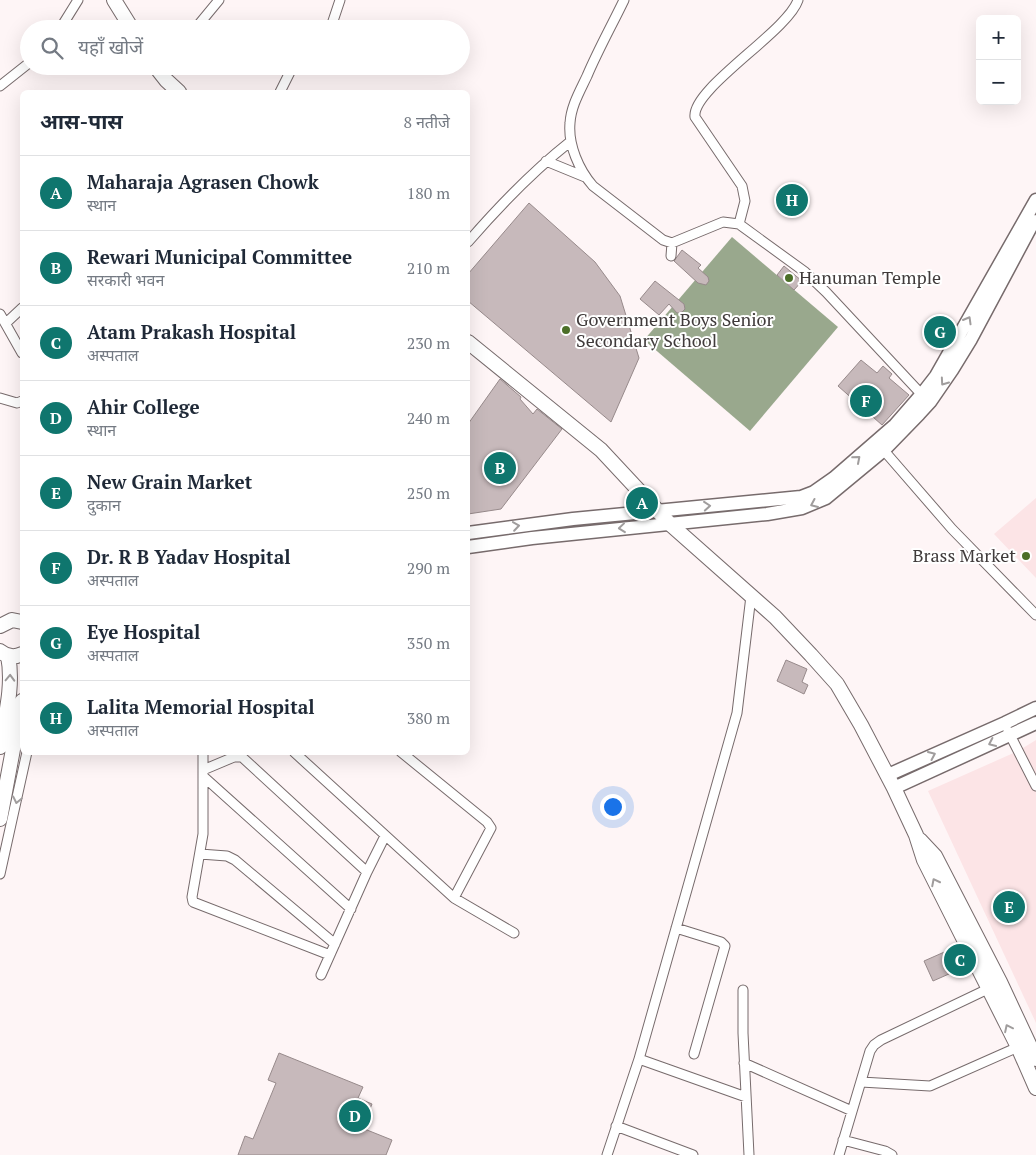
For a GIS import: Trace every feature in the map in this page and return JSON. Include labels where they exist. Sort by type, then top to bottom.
[{"type":"main road","points":[[114,0],[126,20]]},
{"type":"main road","points":[[165,75],[177,90]]},
{"type":"main road","points":[[926,398],[936,376],[1036,200]]},
{"type":"main road","points":[[470,547],[802,508],[826,498],[880,446],[952,370],[1036,217]]},
{"type":"main road","points":[[470,344],[601,450],[670,524],[781,623],[837,684],[891,782],[916,835],[924,860],[1036,1060]]},
{"type":"main road","points":[[470,533],[573,519],[800,497],[822,488],[880,446]]},
{"type":"main road","points":[[0,626],[12,620],[20,622]]},
{"type":"main road","points":[[2,654],[13,657],[20,655]]},
{"type":"main road","points":[[0,747],[10,675],[2,654]]},
{"type":"main road","points":[[1008,729],[1036,708]]},
{"type":"main road","points":[[0,819],[20,713]]},
{"type":"main road","points":[[891,782],[1008,729],[1036,723]]},
{"type":"main road","points":[[994,985],[1036,1088]]},
{"type":"street","points":[[66,20],[78,0]]},
{"type":"street","points":[[202,20],[219,0]]},
{"type":"street","points":[[333,20],[340,0]]},
{"type":"street","points":[[624,0],[592,63],[573,108],[570,126],[571,141],[585,177],[593,186],[663,240],[672,243],[723,222],[739,224],[805,272],[926,398]]},
{"type":"street","points":[[739,224],[745,201],[742,186],[695,117],[694,111],[698,103],[725,74],[790,15],[798,0]]},
{"type":"street","points":[[0,86],[20,70]]},
{"type":"street","points":[[281,90],[288,75]]},
{"type":"street","points":[[470,240],[505,200],[546,161],[571,141]]},
{"type":"street","points":[[546,161],[585,177]]},
{"type":"street","points":[[671,256],[672,243]]},
{"type":"street","points":[[6,323],[20,310]]},
{"type":"street","points":[[0,314],[20,350]]},
{"type":"street","points":[[0,398],[17,403],[20,402]]},
{"type":"street","points":[[880,446],[952,529],[1035,613]]},
{"type":"street","points":[[607,1155],[639,1059],[737,713],[751,596]]},
{"type":"street","points":[[1008,729],[1036,786]]},
{"type":"street","points":[[0,874],[26,755]]},
{"type":"street","points":[[203,755],[203,834],[192,898],[193,902],[330,954]]},
{"type":"street","points":[[297,755],[454,898],[514,933]]},
{"type":"street","points":[[405,755],[487,822],[491,828],[454,898]]},
{"type":"street","points":[[203,774],[234,757],[242,757],[366,872]]},
{"type":"street","points":[[203,774],[351,909]]},
{"type":"street","points":[[321,975],[366,872],[385,836]]},
{"type":"street","points":[[200,854],[227,856],[236,860],[335,944]]},
{"type":"street","points":[[676,928],[721,942],[725,946],[694,1054]]},
{"type":"street","points":[[839,1155],[870,1051],[874,1045],[994,985]]},
{"type":"street","points":[[743,990],[744,1063],[749,1155]]},
{"type":"street","points":[[861,1082],[930,1086],[1018,1047]]},
{"type":"street","points":[[639,1059],[746,1097]]},
{"type":"street","points":[[744,1063],[852,1111]]},
{"type":"street","points":[[616,1126],[693,1155]]},
{"type":"street","points":[[843,1140],[885,1151],[892,1155]]},
{"type":"shaded area","points":[[732,237],[838,327],[750,431],[644,340]]},
{"type":"shaded area","name":"Brass Market","points":[[1036,498],[1036,578],[994,534]]},
{"type":"shaded area","points":[[1036,740],[1036,1023],[928,791],[1018,751]]},
{"type":"building","points":[[790,187],[804,201],[793,213],[779,199]]},
{"type":"building","name":"Government Boys Senior Secondary School","points":[[529,203],[595,262],[620,296],[639,358],[611,422],[470,303],[470,272]]},
{"type":"building","points":[[682,250],[701,265],[698,268],[708,277],[709,281],[706,285],[698,283],[674,261]]},
{"type":"building","name":"Hanuman Temple","points":[[784,266],[802,281],[794,290],[777,275]]},
{"type":"building","points":[[655,281],[684,304],[685,309],[682,312],[677,313],[669,304],[659,315],[640,299]]},
{"type":"building","points":[[935,316],[948,329],[935,343],[929,337],[936,329],[929,322]]},
{"type":"building","points":[[861,360],[877,373],[883,366],[892,374],[889,378],[909,395],[882,425],[838,386]]},
{"type":"building","points":[[500,379],[521,397],[520,399],[533,414],[537,409],[562,429],[501,509],[470,514],[470,421]]},
{"type":"building","points":[[786,660],[807,669],[802,682],[808,685],[804,694],[777,681]]},
{"type":"building","points":[[958,946],[967,966],[933,981],[924,961]]},
{"type":"building","points":[[279,1053],[363,1087],[358,1098],[372,1104],[362,1128],[392,1140],[386,1155],[238,1155],[245,1136],[253,1139],[276,1083],[268,1080]]},
{"type":"place","name":"Lalita Memorial Hospital","points":[[792,200]]},
{"type":"place","name":"Hanuman Temple","points":[[789,278]]},
{"type":"place","name":"Government Boys Senior Secondary School","points":[[566,330]]},
{"type":"place","name":"Eye Hospital","points":[[940,332]]},
{"type":"place","name":"Dr. R B Yadav Hospital","points":[[866,401]]},
{"type":"place","name":"Rewari Municipal Committee","points":[[500,468]]},
{"type":"place","name":"Maharaja Agrasen Chowk","points":[[642,503]]},
{"type":"place","name":"Brass Market","points":[[1026,556]]},
{"type":"place","name":"New Grain Market","points":[[1009,907]]},
{"type":"place","name":"Atam Prakash Hospital","points":[[960,960]]},
{"type":"place","name":"Ahir College","points":[[355,1116]]}]
